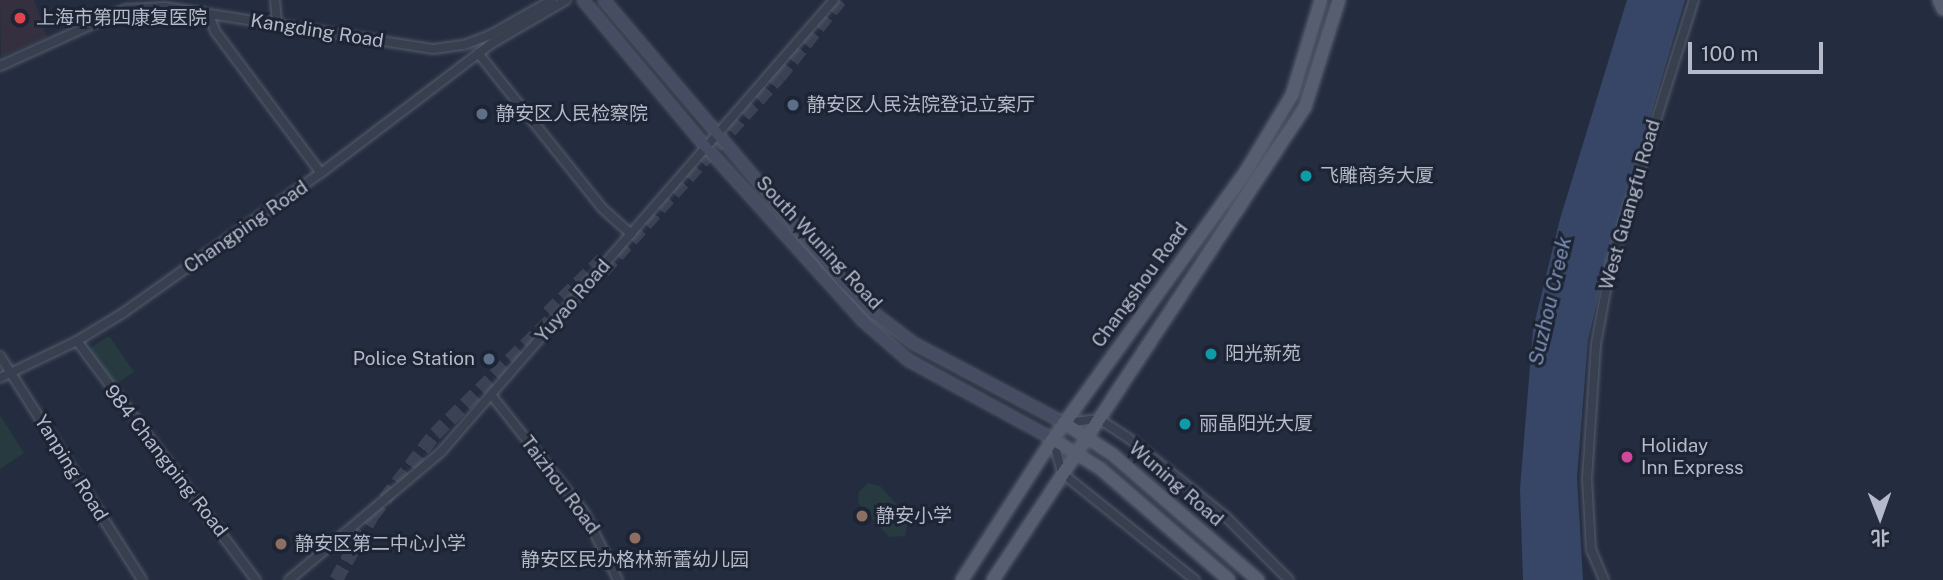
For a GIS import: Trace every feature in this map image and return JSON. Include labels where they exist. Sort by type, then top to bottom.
[{"type":"main road","name":"South Wuning Road","points":[[583,0],[705,146],[813,268],[908,360],[1076,452]]},
{"type":"main road","name":"South Wuning Road","points":[[604,0],[875,314],[913,343],[1064,423]]},
{"type":"main road","name":"Changshou Road","points":[[962,580],[1064,423],[1242,176],[1292,95],[1321,0]]},
{"type":"main road","name":"Changshou Road","points":[[992,580],[1305,107],[1339,0]]},
{"type":"main road","points":[[1939,0],[1943,9]]},
{"type":"main road","name":"Wuning Road","points":[[1064,423],[1087,437],[1258,580]]},
{"type":"main road","name":"Wuning Road","points":[[1076,452],[1229,580]]},
{"type":"street","points":[[275,0],[277,24]]},
{"type":"street","name":"Kangding Road","points":[[0,66],[126,9],[165,7],[434,49],[464,45],[492,34],[552,0]]},
{"type":"street","points":[[566,0],[478,53],[602,208],[631,234]]},
{"type":"street","name":"Yuyao Road","points":[[289,580],[422,472],[492,396],[705,146],[834,0]]},
{"type":"street","name":"West Guangfu Road","points":[[1604,580],[1591,551],[1587,479],[1597,344],[1611,262],[1694,0]]},
{"type":"street","points":[[209,14],[215,31],[321,173]]},
{"type":"street","name":"Changping Road","points":[[0,377],[77,341],[321,173],[478,53]]},
{"type":"street","name":"984 Changping Road","points":[[77,341],[256,580]]},
{"type":"street","name":"Yanping Road","points":[[0,356],[142,580]]},
{"type":"street","name":"Taizhou Road","points":[[492,396],[584,512],[618,580]]},
{"type":"street","points":[[1064,423],[1099,419],[1184,482],[1289,580]]},
{"type":"street","points":[[1053,439],[1062,473],[1195,580]]},
{"type":"shaded area","name":"上海市第四康复医院","points":[[0,0],[34,0],[47,37],[1,57]]},
{"type":"shaded area","points":[[109,336],[134,372],[113,386],[88,349]]},
{"type":"shaded area","points":[[0,415],[24,453],[0,469]]},
{"type":"shaded area","points":[[868,483],[880,486],[909,518],[905,536],[889,537],[858,503],[859,492]]},
{"type":"water","name":"Suzhou Creek","points":[[1627,0],[1685,0],[1605,268],[1588,340],[1577,477],[1583,580],[1523,580],[1520,489],[1533,329],[1560,219]]},
{"type":"tunnel","points":[[603,271],[779,77],[840,0]]},
{"type":"tunnel","points":[[548,313],[606,256]]},
{"type":"tunnel","points":[[336,580],[372,516],[435,434],[560,311]]},
{"type":"place","name":"上海市第四康复医院","points":[[20,18]]},
{"type":"place","name":"静安区人民法院登记立案厅","points":[[793,105]]},
{"type":"place","name":"静安区人民检察院","points":[[482,114]]},
{"type":"place","name":"飞雕商务大厦","points":[[1306,176]]},
{"type":"place","name":"阳光新苑","points":[[1211,354]]},
{"type":"place","name":"Police Station","points":[[489,359]]},
{"type":"place","name":"丽晶阳光大厦","points":[[1185,424]]},
{"type":"place","name":"Holiday Inn Express","points":[[1627,457]]},
{"type":"place","name":"静安小学","points":[[862,516]]},
{"type":"place","name":"静安区民办格林新蕾幼儿园","points":[[635,538]]},
{"type":"place","name":"静安区第二中心小学","points":[[281,544]]}]
